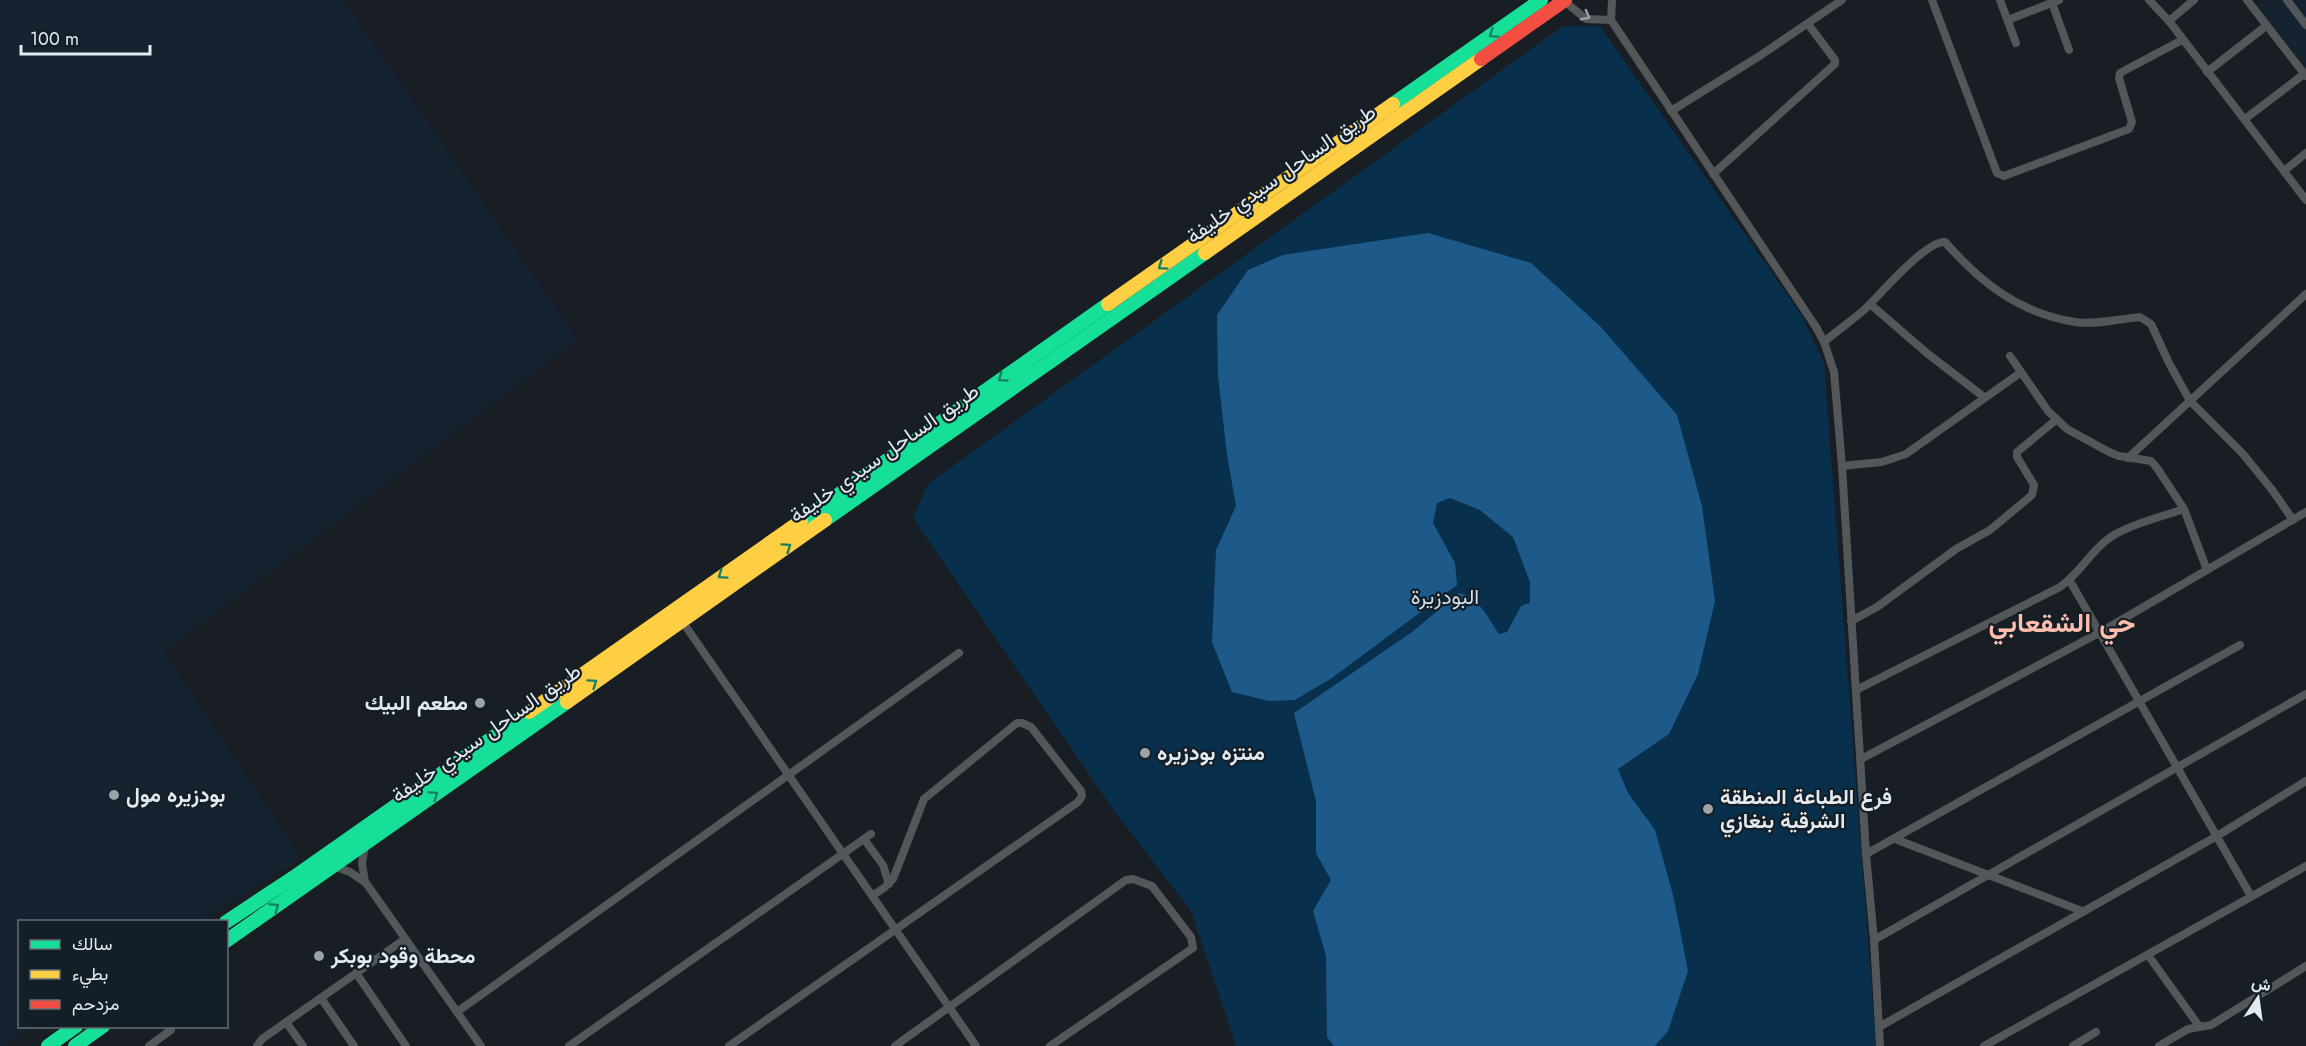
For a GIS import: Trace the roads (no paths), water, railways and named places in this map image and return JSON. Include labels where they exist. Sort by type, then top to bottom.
[{"type":"highway","points":[[228,921],[762,556],[1541,0]]},
{"type":"highway","name":"طريق الساحل سيدي خليفة","points":[[228,940],[682,621],[762,556],[1565,0]]},
{"type":"highway","points":[[48,1046],[73,1028]]},
{"type":"highway","points":[[75,1046],[100,1028]]},
{"type":"street","points":[[1565,0],[1586,19],[1611,20]]},
{"type":"street","points":[[1612,0],[1611,20],[1824,342],[1834,372],[1880,1046]]},
{"type":"street","points":[[1671,111],[1842,0]]},
{"type":"street","points":[[1932,0],[1997,173],[2004,176],[2129,129],[2132,122],[2119,78],[2120,74],[2182,40]]},
{"type":"street","points":[[2000,0],[2016,43]]},
{"type":"street","points":[[2150,0],[2169,21],[2306,200]]},
{"type":"street","points":[[2169,21],[2194,0]]},
{"type":"street","points":[[2245,120],[2305,75],[2247,0]]},
{"type":"street","points":[[2286,0],[2306,25]]},
{"type":"street","points":[[2008,20],[2054,1],[2069,50]]},
{"type":"street","points":[[1713,174],[1835,64],[1835,60],[1808,24]]},
{"type":"street","points":[[2207,72],[2266,26]]},
{"type":"street","points":[[2284,171],[2306,153]]},
{"type":"street","points":[[1824,342],[1870,304],[1903,269],[1937,243],[1945,242],[1987,285],[2033,310],[2076,322],[2140,317],[2145,319],[2151,324],[2190,401],[2243,454],[2293,520]]},
{"type":"street","points":[[2128,458],[2306,294]]},
{"type":"street","points":[[1870,304],[1984,398]]},
{"type":"street","points":[[2010,356],[2020,373],[2056,420],[2082,439],[2109,452],[2128,458],[2151,461],[2184,509],[2207,570]]},
{"type":"street","points":[[1842,466],[1882,462],[1906,454],[2020,373]]},
{"type":"street","points":[[1851,621],[1877,607],[1956,549],[1990,530],[2032,495],[2034,485],[2017,457],[2017,452],[2056,420]]},
{"type":"street","points":[[1856,690],[2070,581],[2103,543],[2114,535],[2184,509]]},
{"type":"street","points":[[1861,759],[2099,633],[2306,512]]},
{"type":"street","points":[[2070,581],[2251,896]]},
{"type":"street","points":[[682,621],[976,1046]]},
{"type":"street","points":[[1866,854],[2240,645]]},
{"type":"street","points":[[457,1012],[959,653]]},
{"type":"street","points":[[1874,939],[2306,694]]},
{"type":"street","points":[[729,1046],[894,928],[1077,802],[1082,796],[1081,791],[1031,727],[1022,723],[1013,725],[924,800],[889,884],[872,896]]},
{"type":"street","points":[[1879,1027],[2217,836],[2306,781]]},
{"type":"street","points":[[569,1046],[868,836],[883,865],[889,884]]},
{"type":"street","points":[[1895,839],[2082,911]]},
{"type":"street","points":[[365,844],[362,863],[366,883]]},
{"type":"street","points":[[333,866],[350,872],[366,883],[481,1046]]},
{"type":"street","points":[[1984,1046],[2306,866]]},
{"type":"street","points":[[895,1046],[1126,880],[1133,879],[1152,886],[1191,937],[1193,948],[1050,1046]]},
{"type":"street","points":[[257,1046],[262,1039],[405,939]]},
{"type":"street","points":[[2148,955],[2199,1026]]},
{"type":"street","points":[[2159,1046],[2187,1029],[2211,1025],[2306,966]]},
{"type":"street","points":[[356,973],[406,1046]]},
{"type":"street","points":[[321,998],[354,1046]]},
{"type":"street","points":[[286,1022],[303,1046]]},
{"type":"street","points":[[149,1046],[171,1030]]},
{"type":"street","points":[[2073,1046],[2096,1032]]},
{"type":"place","name":"مطعم البيك","points":[[480,703]]},
{"type":"place","name":"منتزه بودزيره","points":[[1145,753]]},
{"type":"place","name":"بودزيره مول","points":[[114,795]]},
{"type":"place","name":"فرع الطباعة المنطقة الشرقية بنغازي","points":[[1708,809]]},
{"type":"place","name":"محطة وقود بوبكر","points":[[319,956]]},
{"type":"district","name":"حي الشقعابي","points":[[2062,622]]},
{"type":"park label","name":"البودزيرة","points":[[1445,597]]}]
